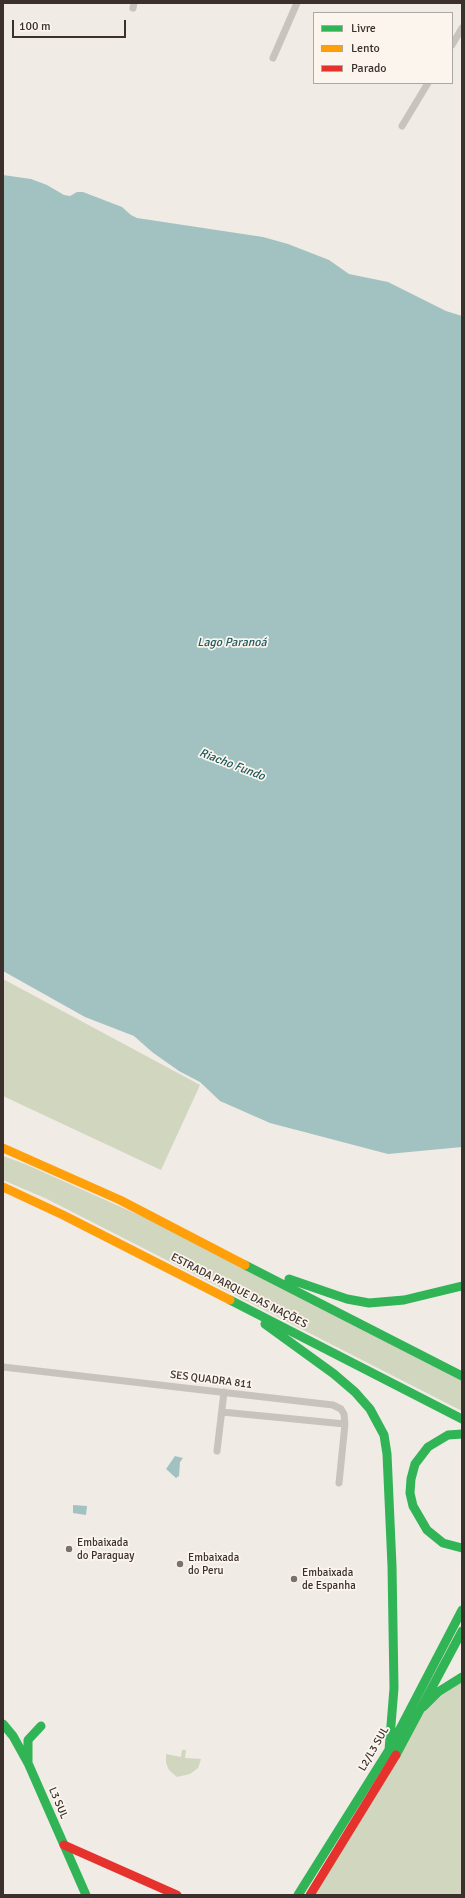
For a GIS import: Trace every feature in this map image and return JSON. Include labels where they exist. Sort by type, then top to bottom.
[{"type":"main road","points":[[3,1148],[120,1200],[462,1376]]},
{"type":"main road","name":"ESTRADA PARQUE DAS NAÇÕES","points":[[3,1187],[70,1218],[462,1419]]},
{"type":"main road","points":[[242,1262],[324,1291],[370,1303],[404,1300],[462,1286]]},
{"type":"main road","points":[[247,1308],[271,1329],[334,1374],[355,1392],[370,1408],[384,1435],[388,1454],[393,1597],[394,1688],[389,1750]]},
{"type":"main road","points":[[462,1434],[448,1435],[428,1447],[415,1464],[411,1479],[410,1493],[413,1506],[427,1530],[443,1543],[462,1548]]},
{"type":"main road","name":"L2/L3 SUL","points":[[298,1895],[389,1750],[462,1610]]},
{"type":"main road","name":"L2/L3 SUL","points":[[310,1895],[398,1752],[462,1632]]},
{"type":"main road","points":[[423,1707],[438,1692],[462,1677]]},
{"type":"main road","name":"L3 SUL","points":[[3,1724],[13,1736],[28,1763],[86,1895]]},
{"type":"main road","points":[[28,1763],[28,1740],[41,1726]]},
{"type":"main road","points":[[64,1845],[177,1895]]},
{"type":"street","points":[[273,58],[297,3]]},
{"type":"street","points":[[453,42],[462,28]]},
{"type":"street","points":[[402,126],[427,84]]},
{"type":"street","name":"SES QUADRA 811","points":[[3,1367],[333,1405],[341,1409],[344,1414],[345,1424]]},
{"type":"street","points":[[217,1452],[224,1392]]},
{"type":"street","points":[[222,1412],[345,1424],[339,1483]]},
{"type":"green space","points":[[3,979],[200,1085],[161,1170],[3,1096]]},
{"type":"green space","points":[[3,1156],[25,1164],[159,1224],[462,1381],[462,1411],[47,1199],[3,1180]]},
{"type":"green space","points":[[462,1677],[462,1895],[310,1895],[423,1707]]},
{"type":"green space","points":[[182,1750],[186,1750],[185,1758],[201,1759],[198,1768],[190,1774],[177,1777],[169,1770],[166,1763],[166,1754],[181,1757]]},
{"type":"water","name":"Lago Paranoá","points":[[3,175],[31,179],[47,185],[64,195],[70,196],[77,192],[83,192],[122,207],[137,218],[263,237],[288,244],[329,260],[349,274],[388,282],[446,311],[462,316],[462,1147],[388,1154],[270,1123],[220,1101],[200,1082],[179,1071],[152,1052],[134,1036],[85,1017],[3,971]]},
{"type":"water","points":[[175,1456],[183,1458],[180,1462],[179,1476],[176,1478],[166,1469]]},
{"type":"water","points":[[73,1505],[87,1506],[86,1515],[73,1513]]},
{"type":"traffic: fast","points":[[245,1265],[462,1376]]},
{"type":"traffic: fast","points":[[289,1279],[347,1299],[369,1303],[404,1300],[462,1286]]},
{"type":"traffic: fast","points":[[230,1300],[462,1419]]},
{"type":"traffic: fast","points":[[265,1324],[334,1374],[355,1392],[370,1409],[384,1435],[387,1454],[392,1566],[394,1688],[389,1750]]},
{"type":"traffic: fast","points":[[462,1434],[448,1435],[428,1447],[415,1464],[411,1479],[410,1493],[413,1506],[427,1530],[443,1543],[462,1548]]},
{"type":"traffic: fast","points":[[298,1895],[389,1750],[462,1610]]},
{"type":"traffic: fast","points":[[396,1755],[462,1631]]},
{"type":"traffic: fast","points":[[423,1707],[438,1692],[462,1677]]},
{"type":"traffic: fast","points":[[3,1724],[13,1736],[28,1763],[86,1895]]},
{"type":"traffic: fast","points":[[28,1761],[28,1740],[41,1726]]},
{"type":"traffic: slow","points":[[3,1148],[120,1200],[245,1265]]},
{"type":"traffic: slow","points":[[3,1187],[63,1215],[230,1300]]},
{"type":"traffic: jam","points":[[310,1895],[396,1755]]},
{"type":"traffic: jam","points":[[64,1845],[177,1895]]},
{"type":"place","name":"Embaixada do Paraguay","points":[[69,1549]]},
{"type":"place","name":"Embaixada do Peru","points":[[180,1564]]},
{"type":"place","name":"Embaixada de Espanha","points":[[294,1579]]},
{"type":"water label","name":"Riacho Fundo","points":[[232,765]]}]
